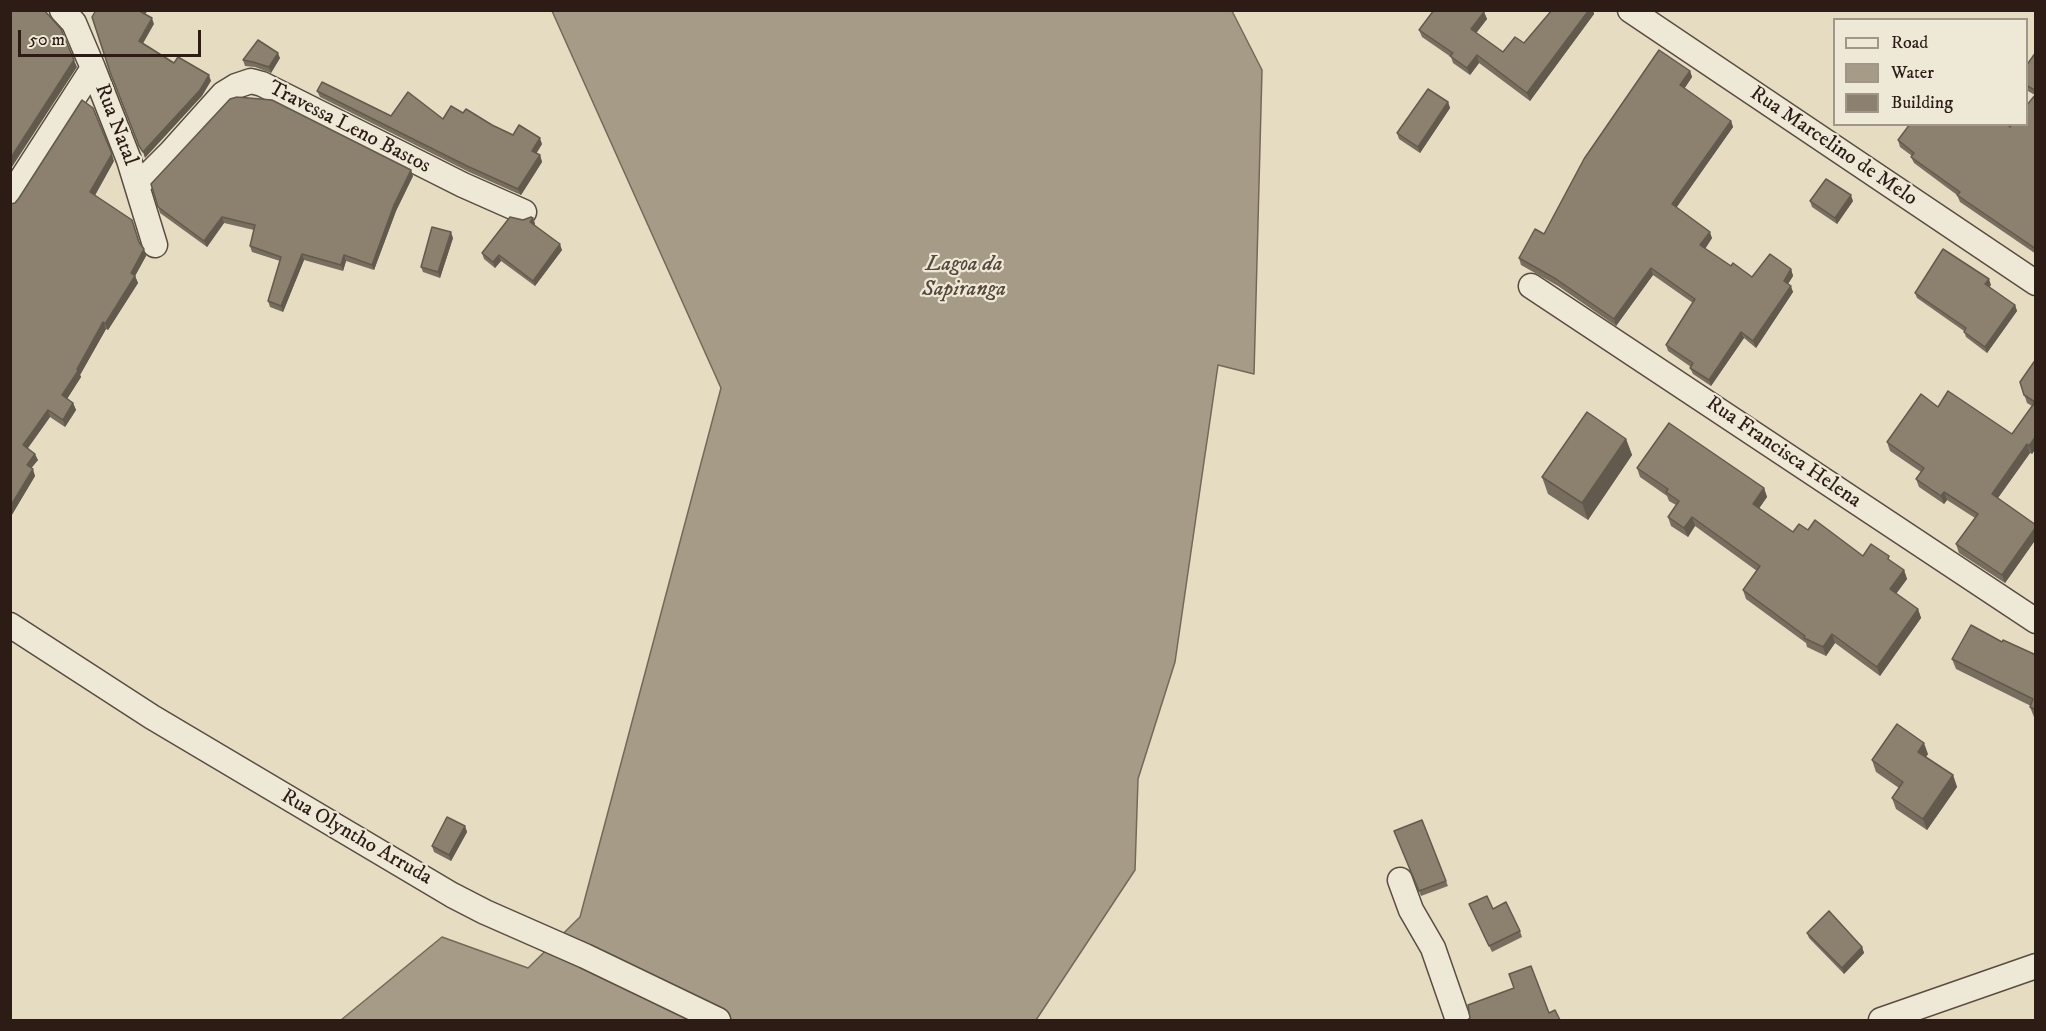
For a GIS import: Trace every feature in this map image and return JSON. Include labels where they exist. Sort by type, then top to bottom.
[{"type":"street","name":"Rua Marcelino de Melo","points":[[1630,10],[2036,283]]},
{"type":"street","name":"Rua Natal","points":[[73,15],[129,160],[155,244]]},
{"type":"street","points":[[10,197],[93,68]]},
{"type":"street","name":"Travessa Leno Bastos","points":[[137,186],[223,94],[251,81],[262,84],[452,180],[524,212]]},
{"type":"street","name":"Rua Francisca Helena","points":[[1531,286],[2036,621]]},
{"type":"street","name":"Rua Olyntho Arruda","points":[[10,625],[152,717],[452,895],[718,1020]]},
{"type":"street","points":[[1400,880],[1411,910],[1433,948],[1458,1020]]},
{"type":"street","points":[[1881,1020],[2036,966]]},
{"type":"water","name":"Lagoa da Sapiranga","points":[[552,11],[1232,11],[1262,70],[1254,374],[1218,365],[1175,662],[1138,779],[1135,870],[1036,1020],[341,1020],[442,937],[528,968],[580,917],[721,388]]},
{"type":"building","points":[[10,10],[44,10],[61,29],[74,60],[10,159]]},
{"type":"building","points":[[96,10],[142,10],[141,12],[152,18],[139,41],[174,63],[178,57],[209,75],[200,90],[143,152],[110,72],[92,17]]},
{"type":"building","points":[[1434,10],[1482,10],[1484,12],[1471,29],[1503,52],[1515,37],[1524,43],[1552,10],[1589,10],[1527,93],[1477,55],[1467,68],[1450,56],[1453,53],[1419,30]]},
{"type":"building","points":[[258,40],[278,53],[269,67],[243,60]]},
{"type":"building","points":[[1659,50],[1690,71],[1680,85],[1731,121],[1672,204],[1710,232],[1700,245],[1731,266],[1733,263],[1752,277],[1770,254],[1791,269],[1784,281],[1791,286],[1753,341],[1741,332],[1709,380],[1690,368],[1693,363],[1666,345],[1695,299],[1651,268],[1614,319],[1556,279],[1519,258],[1535,229],[1544,234],[1584,159]]},
{"type":"building","points":[[2036,52],[2036,91],[2028,86],[2028,63]]},
{"type":"building","points":[[322,82],[391,116],[408,92],[443,119],[451,106],[463,113],[466,109],[513,135],[519,125],[540,138],[532,151],[540,155],[518,189],[317,91]]},
{"type":"building","points":[[1428,89],[1448,102],[1418,147],[1397,133]]},
{"type":"building","points":[[2036,94],[2036,249],[1957,195],[1960,192],[1911,157],[1914,153],[1898,140],[1908,126],[2028,126],[2028,104]]},
{"type":"building","points":[[237,97],[272,100],[411,170],[394,205],[372,265],[344,255],[341,265],[302,254],[281,306],[268,301],[281,257],[250,246],[255,225],[222,217],[204,241],[158,207],[151,184],[230,99]]},
{"type":"building","points":[[82,100],[93,108],[112,154],[90,192],[132,220],[139,242],[144,249],[131,273],[135,276],[105,324],[103,322],[78,371],[62,395],[73,403],[63,420],[48,410],[23,445],[35,454],[27,465],[33,469],[10,507],[10,204],[15,203],[19,198]]},
{"type":"building","points":[[1826,179],[1851,195],[1835,218],[1810,201]]},
{"type":"building","points":[[510,217],[523,220],[533,218],[530,222],[560,244],[533,281],[499,255],[493,262],[482,253]]},
{"type":"building","points":[[432,227],[451,232],[438,272],[421,267]]},
{"type":"building","points":[[1943,249],[1989,279],[1985,284],[2015,305],[1985,347],[1964,332],[1966,328],[1915,293]]},
{"type":"building","points":[[2036,359],[2036,436],[2029,446],[2027,444],[1992,494],[2036,527],[2002,575],[1956,544],[1978,514],[1944,492],[1941,496],[1916,479],[1924,468],[1887,442],[1921,394],[1938,407],[1948,391],[2012,434],[2035,402],[2024,395],[2020,382]]},
{"type":"building","points":[[1587,412],[1626,439],[1582,503],[1542,477]]},
{"type":"building","points":[[1669,423],[1764,488],[1753,504],[1793,532],[1799,524],[1808,530],[1815,520],[1863,556],[1871,544],[1904,570],[1890,589],[1918,609],[1877,667],[1832,634],[1823,647],[1804,638],[1805,636],[1743,590],[1760,566],[1692,517],[1684,528],[1668,517],[1679,501],[1666,492],[1668,489],[1637,468]]},
{"type":"building","points":[[1971,625],[2002,642],[2003,640],[2036,655],[2036,710],[2030,707],[2033,699],[1952,659]]},
{"type":"building","points":[[1897,724],[1924,743],[1918,752],[1953,775],[1923,819],[1892,798],[1903,782],[1872,760]]},
{"type":"building","points":[[447,817],[465,826],[449,855],[432,846]]},
{"type":"building","points":[[1422,820],[1446,881],[1419,891],[1394,831]]},
{"type":"building","points":[[1487,896],[1493,909],[1506,902],[1520,931],[1489,946],[1469,904]]},
{"type":"building","points":[[1829,911],[1862,947],[1842,968],[1807,933]]},
{"type":"building","points":[[1531,966],[1549,1013],[1555,1010],[1560,1020],[1467,1020],[1470,1018],[1468,1005],[1514,988],[1509,974]]}]
